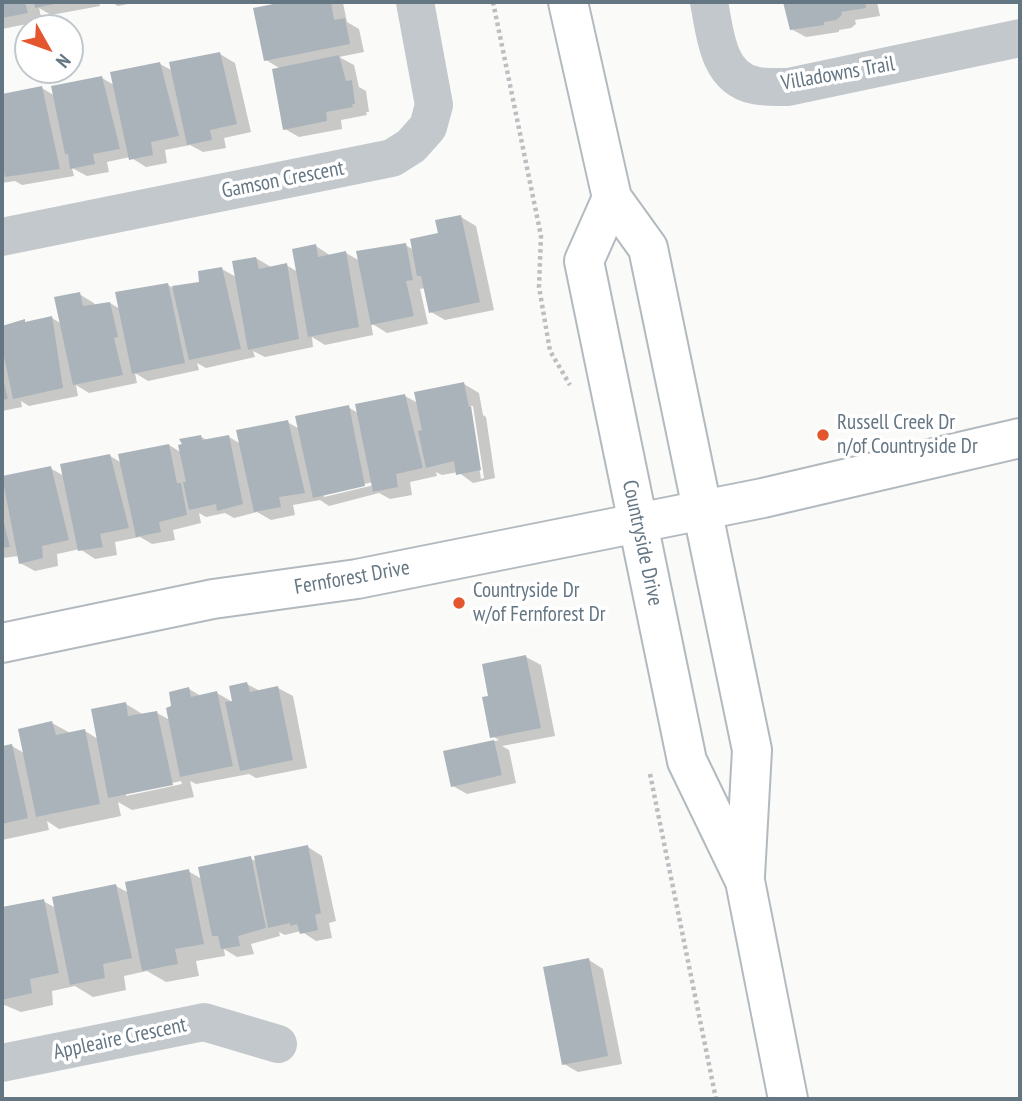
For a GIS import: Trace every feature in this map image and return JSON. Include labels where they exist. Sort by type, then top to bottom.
[{"type":"main road","name":"Countryside Drive","points":[[568,2],[612,198],[648,248],[751,750],[745,881],[789,1099]]},
{"type":"main road","name":"Countryside Drive","points":[[612,198],[584,261],[687,761],[745,881]]},
{"type":"main road","name":"Fernforest Drive","points":[[2,643],[213,599],[357,579],[702,510],[838,482],[1020,438]]},
{"type":"street","name":"Gamson Crescent","points":[[2,237],[391,158],[411,146],[428,127],[435,105],[415,2]]},
{"type":"street","name":"Villadowns Trail","points":[[709,2],[720,55],[732,72],[752,85],[788,87],[1020,38]]},
{"type":"street","name":"Appleaire Crescent","points":[[2,1063],[204,1022],[278,1044]]},
{"type":"path","points":[[493,2],[541,236],[539,286],[550,351],[570,383],[572,395]]},
{"type":"path","points":[[648,761],[716,1099]]},
{"type":"building","points":[[2,2],[25,2],[28,13],[2,18]]},
{"type":"building","points":[[34,2],[59,2],[60,3],[35,8]]},
{"type":"building","points":[[284,2],[331,2],[334,20],[345,18],[350,44],[264,61],[253,8]]},
{"type":"building","points":[[783,2],[865,2],[866,8],[841,12],[842,15],[836,20],[824,22],[824,25],[790,30]]},
{"type":"building","points":[[220,52],[237,124],[210,130],[212,140],[187,145],[169,62]]},
{"type":"building","points":[[339,55],[346,81],[352,80],[355,104],[352,104],[353,107],[326,112],[327,121],[283,130],[272,69]]},
{"type":"building","points":[[160,62],[179,136],[151,142],[153,155],[129,160],[110,72]]},
{"type":"building","points":[[102,76],[120,149],[93,154],[95,164],[70,169],[51,86],[84,84],[84,80]]},
{"type":"building","points":[[42,86],[60,169],[5,177],[2,161],[2,94]]},
{"type":"building","points":[[461,215],[480,302],[429,313],[421,276],[417,276],[410,239],[438,233],[435,220]]},
{"type":"building","points":[[406,243],[413,280],[406,281],[414,316],[371,325],[356,251]]},
{"type":"building","points":[[316,244],[318,257],[346,251],[359,327],[308,337],[292,249]]},
{"type":"building","points":[[256,257],[259,269],[287,263],[299,339],[248,350],[232,261]]},
{"type":"building","points":[[222,267],[241,349],[189,360],[172,286],[199,282],[198,271]]},
{"type":"building","points":[[168,283],[185,363],[132,374],[115,292]]},
{"type":"building","points":[[80,292],[83,306],[110,302],[118,337],[114,338],[123,375],[73,385],[54,297]]},
{"type":"building","points":[[52,316],[63,388],[13,399],[2,347],[2,326],[25,319],[25,322]]},
{"type":"building","points":[[2,375],[8,399],[2,400]]},
{"type":"building","points":[[464,382],[469,407],[471,406],[481,470],[456,475],[454,461],[426,468],[418,431],[422,430],[414,392]]},
{"type":"building","points":[[405,394],[423,468],[396,474],[398,487],[373,492],[355,404]]},
{"type":"building","points":[[349,405],[365,486],[313,498],[295,416]]},
{"type":"building","points":[[288,420],[305,493],[279,497],[281,507],[254,512],[236,430]]},
{"type":"building","points":[[201,435],[202,440],[229,435],[243,504],[217,511],[216,504],[189,510],[178,445],[182,444],[179,439]]},
{"type":"building","points":[[169,444],[187,515],[159,522],[161,532],[136,537],[118,454]]},
{"type":"building","points":[[110,454],[129,528],[100,534],[103,547],[78,551],[60,464]]},
{"type":"building","points":[[51,466],[69,540],[42,546],[43,558],[19,564],[2,476]]},
{"type":"building","points":[[2,515],[10,547],[2,548]]},
{"type":"building","points":[[526,655],[541,728],[490,738],[482,697],[488,696],[482,664]]},
{"type":"building","points":[[247,682],[250,692],[278,686],[293,760],[240,771],[225,702],[232,701],[229,686]]},
{"type":"building","points":[[189,687],[191,697],[217,691],[233,766],[180,777],[166,708],[171,706],[169,692]]},
{"type":"building","points":[[126,702],[128,716],[157,711],[173,785],[108,798],[91,709]]},
{"type":"building","points":[[52,721],[56,735],[85,729],[100,804],[36,817],[18,729]]},
{"type":"building","points":[[494,740],[502,775],[451,787],[443,751]]},
{"type":"building","points":[[12,744],[28,818],[2,824],[2,746]]},
{"type":"building","points":[[308,845],[321,913],[315,915],[318,930],[300,934],[297,924],[290,926],[290,923],[268,928],[254,856]]},
{"type":"building","points":[[251,856],[266,928],[238,936],[240,946],[221,949],[218,936],[212,936],[198,867]]},
{"type":"building","points":[[189,869],[204,944],[175,949],[178,964],[142,971],[125,882]]},
{"type":"building","points":[[116,884],[132,958],[103,964],[105,978],[70,985],[52,897]]},
{"type":"building","points":[[44,899],[59,973],[30,979],[32,993],[2,1000],[2,907]]},
{"type":"building","points":[[589,958],[608,1056],[562,1065],[543,967]]},
{"type":"place","name":"Russell Creek Dr n/of Countryside Dr","points":[[823,435]]},
{"type":"place","name":"Countryside Dr w/of Fernforest Dr","points":[[459,603]]}]
